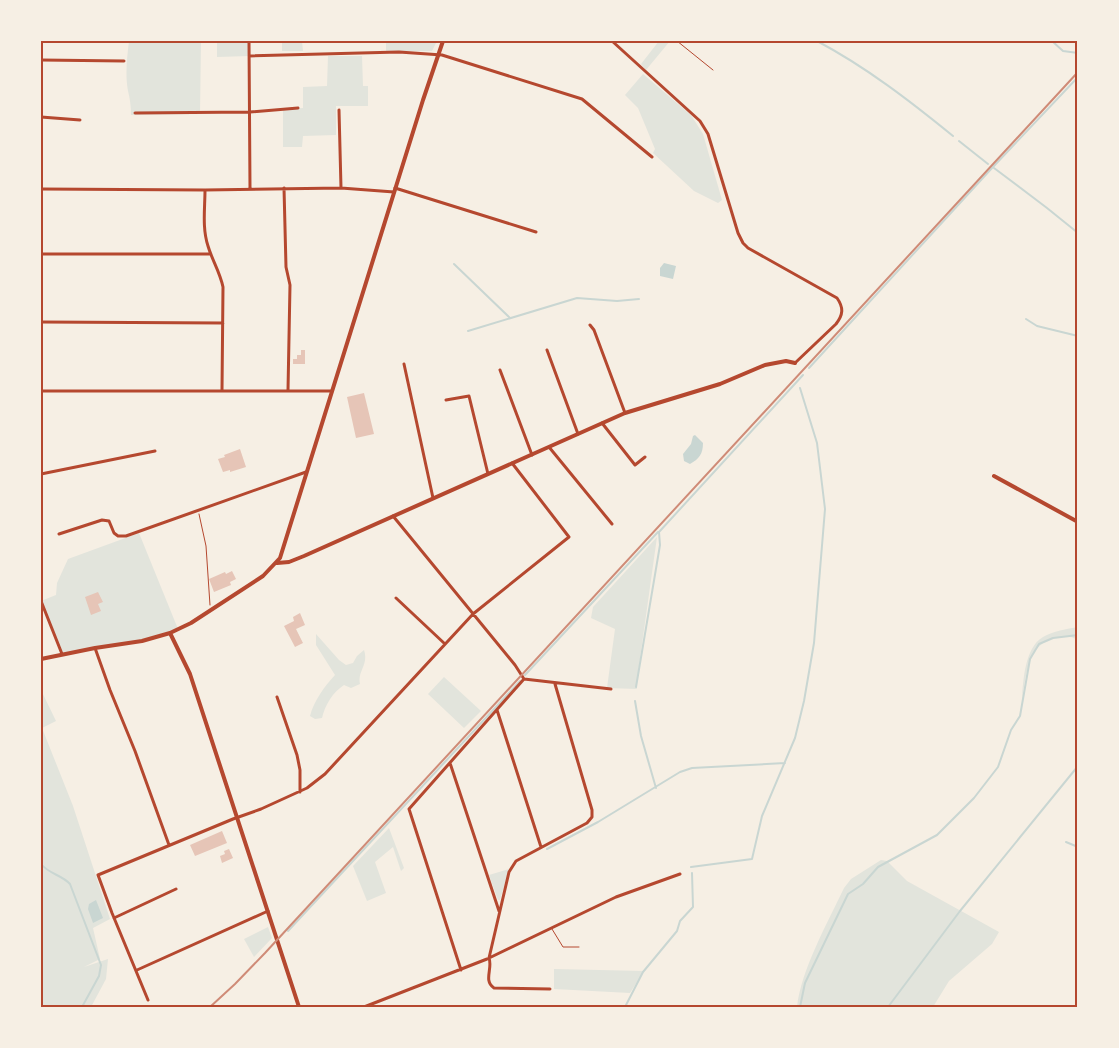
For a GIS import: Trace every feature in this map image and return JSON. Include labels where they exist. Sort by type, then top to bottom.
[{"type":"street","points":[[249,41],[250,188]]},
{"type":"street","points":[[41,659],[142,641],[170,633],[191,623],[263,576],[277,563],[285,545],[442,41]]},
{"type":"street","points":[[277,563],[288,562],[625,413],[720,384],[765,365],[786,361],[795,363],[836,324],[842,312],[841,304],[837,298],[748,248],[743,243],[738,233],[708,134],[700,121],[612,41]]},
{"type":"street","points":[[249,56],[398,52],[437,54],[582,99],[652,157]]},
{"type":"street","points":[[41,60],[124,61]]},
{"type":"street","points":[[134,113],[250,112],[298,108]]},
{"type":"street","points":[[339,110],[341,188]]},
{"type":"street","points":[[41,117],[80,120]]},
{"type":"street","points":[[41,188],[205,190],[341,188],[395,190],[536,232]]},
{"type":"street","points":[[284,188],[286,266],[290,284],[288,390]]},
{"type":"street","points":[[205,190],[205,230],[210,254],[221,278],[222,287],[222,390]]},
{"type":"street","points":[[41,254],[210,254]]},
{"type":"street","points":[[41,322],[223,323]]},
{"type":"street","points":[[590,325],[594,330],[625,413]]},
{"type":"street","points":[[547,350],[578,434]]},
{"type":"street","points":[[404,364],[433,498]]},
{"type":"street","points":[[500,370],[532,454]]},
{"type":"street","points":[[41,391],[332,391]]},
{"type":"street","points":[[446,400],[469,396],[488,474]]},
{"type":"street","points":[[602,424],[635,465],[646,457]]},
{"type":"street","points":[[549,447],[612,524]]},
{"type":"street","points":[[41,474],[155,451]]},
{"type":"street","points":[[148,1000],[98,875],[261,809],[300,792],[313,784],[325,774],[473,614],[569,537],[512,463]]},
{"type":"street","points":[[60,534],[102,520],[109,521],[114,533],[118,536],[126,536],[307,472]]},
{"type":"street","points":[[994,476],[1078,522]]},
{"type":"street","points":[[392,516],[524,679],[612,689]]},
{"type":"street","points":[[396,598],[444,644]]},
{"type":"street","points":[[41,601],[62,654]]},
{"type":"street","points":[[170,633],[187,666],[299,1007]]},
{"type":"street","points":[[95,648],[110,690],[136,751],[169,845]]},
{"type":"street","points":[[461,970],[409,809],[524,679]]},
{"type":"street","points":[[550,989],[494,988],[488,982],[490,962],[488,958],[512,864],[587,823],[592,819],[593,815],[555,684]]},
{"type":"street","points":[[277,697],[297,755],[300,770],[300,792]]},
{"type":"street","points":[[497,710],[541,847]]},
{"type":"street","points":[[450,762],[499,912]]},
{"type":"street","points":[[364,1007],[461,970],[616,897],[680,874]]},
{"type":"street","points":[[114,918],[176,889]]},
{"type":"street","points":[[136,970],[268,911]]},
{"type":"lane","points":[[677,41],[713,70]]},
{"type":"lane","points":[[551,928],[563,946],[579,948]]},
{"type":"path","points":[[198,510],[206,546],[210,604]]},
{"type":"shaded area","points":[[129,41],[201,41],[200,114],[131,115],[127,79]]},
{"type":"shaded area","points":[[217,41],[249,41],[249,56],[217,57]]},
{"type":"shaded area","points":[[282,41],[302,41],[303,51],[282,51]]},
{"type":"shaded area","points":[[386,41],[437,41],[432,51],[386,51]]},
{"type":"shaded area","points":[[659,41],[670,41],[646,70],[641,64]]},
{"type":"shaded area","points":[[328,56],[362,56],[363,86],[368,86],[368,106],[336,106],[336,135],[303,136],[302,147],[283,147],[283,109],[303,108],[303,87],[327,86]]},
{"type":"shaded area","points":[[643,74],[691,115],[703,134],[722,200],[718,203],[694,191],[653,153],[655,149],[638,108],[625,95]]},
{"type":"shaded area","points":[[664,263],[676,266],[673,279],[660,276],[660,268]]},
{"type":"shaded area","points":[[695,435],[703,443],[702,450],[698,458],[690,464],[684,461],[683,454]]},
{"type":"shaded area","points":[[139,533],[178,629],[155,638],[62,654],[41,601],[56,595],[57,583],[68,559]]},
{"type":"shaded area","points":[[657,537],[637,689],[607,688],[615,629],[591,618],[593,607]]},
{"type":"shaded area","points":[[1078,627],[1078,640],[1069,637],[1059,637],[1048,640],[1040,645],[1030,660],[1027,669],[1022,699],[1026,665],[1032,648],[1043,637],[1051,633]]},
{"type":"shaded area","points":[[316,634],[339,660],[346,665],[353,663],[364,650],[365,660],[360,675],[360,684],[351,688],[344,685],[336,691],[325,708],[322,718],[315,719],[310,716],[314,704],[335,675],[316,645]]},
{"type":"shaded area","points":[[444,677],[481,711],[464,728],[428,694]]},
{"type":"shaded area","points":[[41,690],[56,721],[42,728],[73,806],[110,919],[93,928],[100,959],[84,967],[108,959],[106,979],[91,1007],[41,1007]]},
{"type":"shaded area","points":[[389,828],[404,868],[401,871],[393,847],[375,862],[386,893],[367,901],[353,866]]},
{"type":"shaded area","points":[[881,860],[887,861],[907,881],[999,932],[992,944],[949,981],[933,1007],[797,1007],[809,962],[844,888],[851,879]]},
{"type":"shaded area","points":[[509,869],[500,900],[498,900],[489,875]]},
{"type":"shaded area","points":[[96,900],[103,918],[93,923],[88,909],[89,904]]},
{"type":"shaded area","points":[[268,927],[272,938],[254,957],[244,939]]},
{"type":"shaded area","points":[[554,969],[644,971],[630,993],[554,989]]},
{"type":"building","points":[[301,350],[305,350],[305,364],[293,364],[293,359],[297,359],[297,355],[301,355]]},
{"type":"building","points":[[364,393],[374,434],[356,438],[347,397]]},
{"type":"building","points":[[240,449],[246,467],[223,472],[218,459]]},
{"type":"building","points":[[232,571],[236,579],[230,582],[231,585],[214,592],[209,579]]},
{"type":"building","points":[[98,592],[103,602],[98,604],[101,611],[91,615],[85,597]]},
{"type":"building","points":[[300,613],[305,625],[296,629],[303,643],[295,647],[284,626],[294,621],[293,617]]},
{"type":"building","points":[[222,831],[227,843],[195,856],[190,845]]},
{"type":"building","points":[[229,849],[233,858],[222,863],[220,856]]},
{"type":"waterway","points":[[817,41],[887,85],[953,136]]},
{"type":"waterway","points":[[1052,41],[1063,51],[1078,53]]},
{"type":"waterway","points":[[809,368],[1078,77]]},
{"type":"waterway","points":[[959,141],[988,164]]},
{"type":"waterway","points":[[994,168],[1078,233]]},
{"type":"waterway","points":[[454,264],[510,318]]},
{"type":"waterway","points":[[468,331],[577,298],[617,301],[639,299]]},
{"type":"waterway","points":[[1026,319],[1037,326],[1078,336]]},
{"type":"waterway","points":[[636,687],[660,545],[659,532],[803,375]]},
{"type":"waterway","points":[[691,867],[752,859],[762,816],[795,738],[804,701],[814,643],[825,509],[817,443],[800,388]]},
{"type":"waterway","points":[[525,675],[658,532]]},
{"type":"waterway","points":[[800,1007],[805,983],[848,894],[863,884],[878,867],[937,835],[974,798],[998,767],[1011,730],[1020,716],[1030,659],[1039,644],[1053,638],[1078,635]]},
{"type":"waterway","points":[[288,931],[520,681]]},
{"type":"waterway","points":[[635,701],[641,736],[656,788]]},
{"type":"waterway","points":[[547,849],[598,822],[680,772],[692,768],[785,763]]},
{"type":"waterway","points":[[888,1007],[960,911],[1078,766]]},
{"type":"waterway","points":[[1066,842],[1078,847]]},
{"type":"waterway","points":[[41,864],[70,884],[101,965],[99,976],[82,1007]]},
{"type":"waterway","points":[[625,1007],[643,972],[677,931],[680,921],[693,907],[692,873]]},
{"type":"railway","points":[[210,1007],[265,953],[1078,72]]}]
